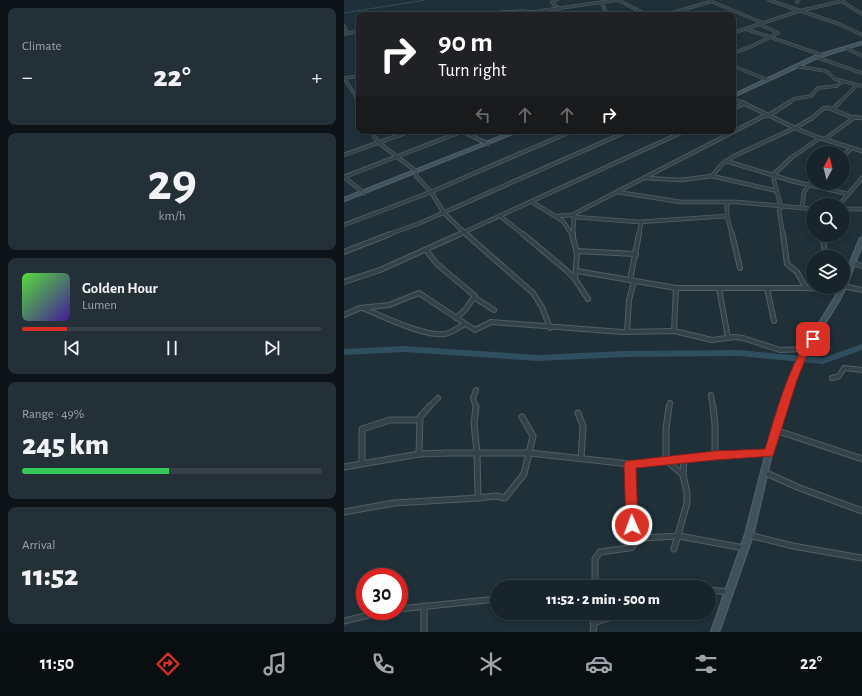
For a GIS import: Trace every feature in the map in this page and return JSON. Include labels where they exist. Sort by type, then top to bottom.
[{"type":"street","points":[[557,0],[552,2],[558,9]]},
{"type":"street","points":[[528,12],[552,10],[617,0],[641,12]]},
{"type":"street","points":[[674,12],[714,0]]},
{"type":"street","points":[[769,0],[839,24],[862,35]]},
{"type":"street","points":[[773,2],[777,0]]},
{"type":"street","points":[[710,1],[763,23]]},
{"type":"street","points":[[736,32],[799,11],[841,1],[862,14]]},
{"type":"street","points":[[602,3],[606,12]]},
{"type":"street","points":[[737,51],[770,38],[778,32],[759,24]]},
{"type":"street","points":[[344,26],[348,32]]},
{"type":"street","points":[[745,29],[822,55]]},
{"type":"street","points":[[344,34],[356,31]]},
{"type":"street","points":[[736,96],[816,57],[862,43]]},
{"type":"street","points":[[846,48],[862,56]]},
{"type":"street","points":[[816,57],[862,73]]},
{"type":"street","points":[[795,66],[826,71],[831,77],[862,86]]},
{"type":"street","points":[[736,67],[768,80]]},
{"type":"street","points":[[344,78],[356,76]]},
{"type":"street","points":[[344,78],[356,93]]},
{"type":"street","points":[[736,130],[762,117],[770,115],[794,99],[811,96],[818,88],[837,86],[843,81]]},
{"type":"street","points":[[833,109],[857,85]]},
{"type":"street","points":[[736,98],[795,128],[820,138],[862,151]]},
{"type":"street","points":[[736,108],[745,103]]},
{"type":"street","points":[[712,176],[718,167],[726,161],[795,128],[812,118],[824,108],[833,109],[862,118]]},
{"type":"street","points":[[825,139],[855,117]]},
{"type":"street","points":[[372,134],[379,143],[416,171],[416,176],[431,192],[444,213],[464,233],[533,293],[542,307],[550,328]]},
{"type":"street","points":[[344,155],[403,134]]},
{"type":"street","points":[[344,177],[455,134]]},
{"type":"street","points":[[469,134],[488,144]]},
{"type":"street","points":[[344,200],[511,134]]},
{"type":"street","points":[[344,225],[431,192],[565,134]]},
{"type":"street","points":[[344,252],[444,213],[621,134]]},
{"type":"street","points":[[344,282],[380,270],[426,250],[639,151],[679,134]]},
{"type":"street","points":[[574,216],[616,192],[729,134]]},
{"type":"street","points":[[774,174],[791,158],[820,138]]},
{"type":"street","points":[[726,161],[806,184]]},
{"type":"street","points":[[577,271],[676,288],[806,288],[797,272],[786,264],[779,211],[781,207],[774,174]]},
{"type":"street","points":[[644,178],[681,180],[712,176],[747,186],[777,191]]},
{"type":"street","points":[[344,177],[364,193]]},
{"type":"street","points":[[845,198],[862,178]]},
{"type":"street","points":[[802,208],[802,194],[806,188]]},
{"type":"street","points":[[830,190],[848,194]]},
{"type":"street","points":[[616,192],[681,202],[727,202],[806,208]]},
{"type":"street","points":[[532,202],[558,216],[570,230],[576,251],[577,271],[575,278]]},
{"type":"street","points":[[727,202],[727,216],[740,268]]},
{"type":"street","points":[[850,209],[862,209]]},
{"type":"street","points":[[500,216],[575,278],[588,299]]},
{"type":"street","points":[[558,216],[641,222],[727,216]]},
{"type":"street","points":[[573,239],[574,216]]},
{"type":"street","points":[[627,332],[627,305],[641,222]]},
{"type":"street","points":[[850,270],[862,239]]},
{"type":"street","points":[[426,250],[437,264],[474,294],[475,298],[494,310]]},
{"type":"street","points":[[576,251],[636,254]]},
{"type":"street","points":[[853,263],[862,266]]},
{"type":"street","points":[[674,331],[676,288]]},
{"type":"street","points":[[719,288],[728,338]]},
{"type":"street","points":[[767,288],[774,321]]},
{"type":"street","points":[[850,288],[862,290]]},
{"type":"street","points":[[344,315],[360,308],[389,305],[419,293],[475,330],[481,328],[487,322],[550,328],[627,332],[674,331],[712,340],[743,338],[780,350],[807,350]]},
{"type":"street","points":[[715,632],[749,535],[775,430],[792,380],[803,354],[807,350],[839,294]]},
{"type":"street","points":[[456,318],[475,298]]},
{"type":"street","points":[[360,308],[409,327],[434,334],[446,334],[466,324]]},
{"type":"street","points":[[832,378],[839,376],[844,368],[862,370]]},
{"type":"street","points":[[476,390],[473,398],[476,410],[474,423],[477,453],[478,498]]},
{"type":"street","points":[[712,395],[715,430],[715,455]]},
{"type":"street","points":[[419,454],[419,420],[421,415],[438,398]]},
{"type":"street","points":[[670,403],[666,429],[666,460],[683,475]]},
{"type":"street","points":[[578,413],[583,426],[581,458]]},
{"type":"street","points":[[344,512],[383,505],[445,499],[507,496],[524,474],[533,441],[533,436],[522,417]]},
{"type":"street","points":[[362,463],[362,429],[371,425],[409,418],[419,420]]},
{"type":"street","points":[[775,430],[862,459]]},
{"type":"street","points":[[344,467],[419,454],[530,453],[630,464],[715,455],[769,453]]},
{"type":"street","points":[[674,549],[687,503],[687,493],[683,475],[684,458]]},
{"type":"street","points":[[630,464],[632,547]]},
{"type":"street","points":[[764,472],[797,487],[862,511]]},
{"type":"street","points":[[749,535],[793,546],[862,558]]},
{"type":"street","points":[[595,580],[596,555],[600,552],[632,547],[637,540],[642,538],[678,536],[744,548]]},
{"type":"street","points":[[716,591],[729,592]]},
{"type":"street","points":[[408,608],[490,600]]},
{"type":"street","points":[[424,606],[424,632]]},
{"type":"street","points":[[344,621],[356,617]]},
{"type":"street","points":[[593,632],[594,620]]},
{"type":"street","points":[[593,623],[602,620]]},
{"type":"waterway","points":[[344,13],[425,0]]},
{"type":"waterway","points":[[344,352],[404,349],[538,358],[625,354],[739,353],[823,361],[862,347]]},
{"type":"route","points":[[632,525],[630,464],[715,455],[769,453],[792,380],[803,354],[813,339]]}]
